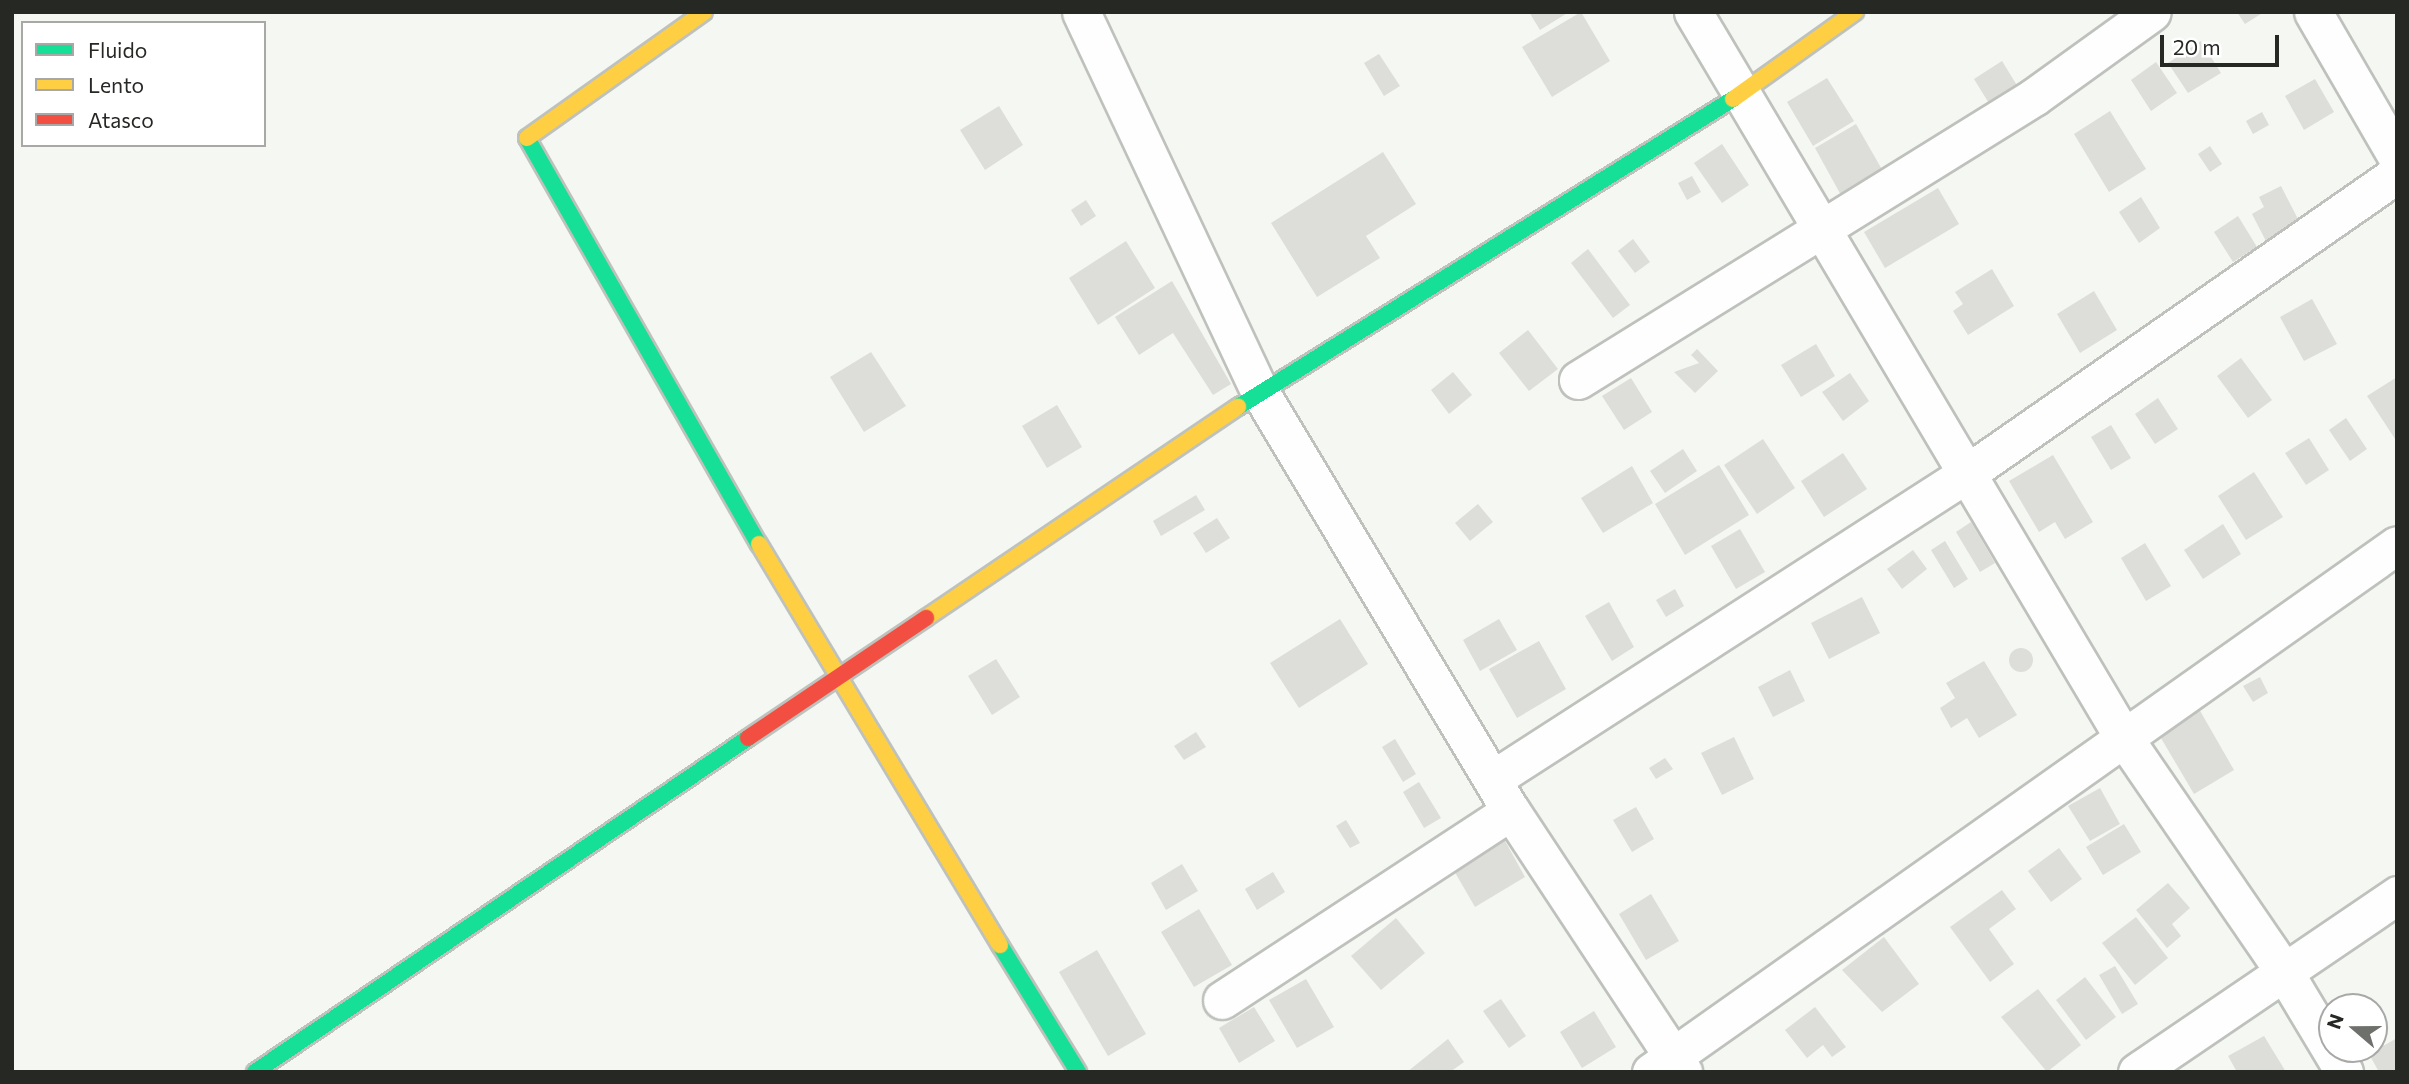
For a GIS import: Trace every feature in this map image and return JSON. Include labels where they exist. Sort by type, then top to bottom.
[{"type":"street","points":[[704,12],[526,139],[838,681],[1078,1072]]},
{"type":"street","points":[[1082,12],[1261,392],[1511,811],[1669,1067],[2122,735],[2397,545]]},
{"type":"street","points":[[1693,12],[1823,225],[1966,474],[2122,735],[2283,970],[2344,1072]]},
{"type":"street","points":[[255,1072],[838,681],[1261,392],[1741,94],[1855,12]]},
{"type":"street","points":[[1578,380],[1823,225],[2034,97],[2152,12]]},
{"type":"street","points":[[1493,779],[1966,474],[2395,154],[2314,12]]},
{"type":"street","points":[[1222,1000],[1511,811]]},
{"type":"street","points":[[2137,1072],[2283,970],[2397,895]]},
{"type":"building","points":[[1529,12],[1569,12],[1540,30]]},
{"type":"building","points":[[1581,12],[1610,61],[1552,97],[1522,47]]},
{"type":"building","points":[[2237,12],[2264,12],[2245,24]]},
{"type":"building","points":[[2201,41],[2221,73],[2188,93],[2168,63]]},
{"type":"building","points":[[1379,54],[1400,86],[1384,96],[1364,63]]},
{"type":"building","points":[[2002,61],[2018,87],[1990,105],[1974,79]]},
{"type":"building","points":[[2156,62],[2177,93],[2151,111],[2131,80]]},
{"type":"building","points":[[1827,78],[1854,121],[1813,146],[1787,102]]},
{"type":"building","points":[[2315,79],[2334,112],[2304,130],[2285,96]]},
{"type":"building","points":[[999,106],[1023,145],[985,170],[960,130]]},
{"type":"building","points":[[2110,111],[2146,169],[2109,192],[2074,134]]},
{"type":"building","points":[[2262,112],[2269,125],[2253,134],[2246,121]]},
{"type":"building","points":[[1856,124],[1884,173],[1842,197],[1815,148]]},
{"type":"building","points":[[1722,144],[1749,185],[1722,203],[1694,163]]},
{"type":"building","points":[[2210,146],[2222,164],[2210,172],[2198,154]]},
{"type":"building","points":[[1383,152],[1416,204],[1366,236],[1380,258],[1317,297],[1271,223]]},
{"type":"building","points":[[1692,176],[1701,192],[1687,200],[1678,183]]},
{"type":"building","points":[[2281,186],[2302,227],[2268,245],[2252,214],[2264,207],[2259,197]]},
{"type":"building","points":[[1938,188],[1959,224],[1885,268],[1864,232]]},
{"type":"building","points":[[2141,197],[2160,228],[2139,243],[2119,212]]},
{"type":"building","points":[[1086,200],[1096,216],[1081,226],[1071,210]]},
{"type":"building","points":[[2238,216],[2257,247],[2233,262],[2214,232]]},
{"type":"building","points":[[1633,239],[1650,262],[1635,273],[1618,251]]},
{"type":"building","points":[[1126,241],[1155,288],[1098,325],[1069,278]]},
{"type":"building","points":[[1588,249],[1630,305],[1613,318],[1571,263]]},
{"type":"building","points":[[1992,269],[2014,306],[1968,335],[1953,311],[1963,304],[1955,292]]},
{"type":"building","points":[[1172,281],[1231,384],[1213,395],[1173,333],[1139,355],[1115,317]]},
{"type":"building","points":[[2094,291],[2117,330],[2080,353],[2057,314]]},
{"type":"building","points":[[2312,299],[2337,344],[2304,361],[2280,317]]},
{"type":"building","points":[[1528,330],[1558,369],[1529,391],[1499,353]]},
{"type":"building","points":[[1816,344],[1835,376],[1801,397],[1781,365]]},
{"type":"building","points":[[1697,349],[1718,371],[1695,393],[1674,372],[1699,363],[1691,355]]},
{"type":"building","points":[[871,352],[906,406],[864,432],[830,377]]},
{"type":"building","points":[[2241,358],[2272,400],[2248,418],[2217,376]]},
{"type":"building","points":[[1453,372],[1472,395],[1449,414],[1431,390]]},
{"type":"building","points":[[1850,373],[1869,401],[1843,421],[1822,392]]},
{"type":"building","points":[[2397,377],[2397,442],[2367,396]]},
{"type":"building","points":[[1631,378],[1652,412],[1624,430],[1602,396]]},
{"type":"building","points":[[2158,398],[2178,429],[2155,444],[2135,414]]},
{"type":"building","points":[[1057,405],[1082,447],[1047,468],[1022,426]]},
{"type":"building","points":[[2346,418],[2367,449],[2350,461],[2329,430]]},
{"type":"building","points":[[2111,425],[2131,458],[2111,470],[2091,437]]},
{"type":"building","points":[[2309,438],[2329,470],[2306,485],[2285,453]]},
{"type":"building","points":[[1763,439],[1795,488],[1757,514],[1724,465]]},
{"type":"building","points":[[1683,449],[1697,471],[1665,493],[1650,471]]},
{"type":"building","points":[[1843,453],[1867,489],[1824,517],[1801,481]]},
{"type":"building","points":[[2053,455],[2093,522],[2065,539],[2055,522],[2039,532],[2009,481]]},
{"type":"building","points":[[1719,465],[1749,515],[1685,555],[1655,504]]},
{"type":"building","points":[[1632,466],[1653,503],[1603,533],[1581,498]]},
{"type":"building","points":[[2254,472],[2283,517],[2246,540],[2218,496]]},
{"type":"building","points":[[1196,495],[1205,510],[1161,536],[1153,521]]},
{"type":"building","points":[[1478,504],[1493,522],[1470,541],[1455,523]]},
{"type":"building","points":[[1217,518],[1230,538],[1206,553],[1193,533]]},
{"type":"building","points":[[1971,522],[1995,563],[1980,572],[1956,532]]},
{"type":"building","points":[[2223,524],[2241,554],[2203,579],[2184,550]]},
{"type":"building","points":[[1740,529],[1765,572],[1736,589],[1711,546]]},
{"type":"building","points":[[1945,541],[1968,579],[1954,588],[1931,550]]},
{"type":"building","points":[[2145,543],[2171,586],[2146,601],[2121,558]]},
{"type":"building","points":[[1913,550],[1927,569],[1902,589],[1887,569]]},
{"type":"building","points":[[1675,589],[1684,606],[1666,617],[1656,600]]},
{"type":"building","points":[[1862,597],[1880,633],[1829,659],[1811,623]]},
{"type":"building","points":[[1609,602],[1634,647],[1612,661],[1585,616]]},
{"type":"building","points":[[1340,619],[1368,664],[1299,708],[1270,663]]},
{"type":"building","points":[[1499,619],[1517,650],[1480,671],[1463,640]]},
{"type":"building","points":[[1539,641],[1566,689],[1517,718],[1489,669]]},
{"type":"building","points":[[2021,648],[2030,651],[2033,660],[2030,669],[2021,672],[2012,669],[2009,660],[2012,651]]},
{"type":"building","points":[[996,659],[1020,697],[992,715],[968,676]]},
{"type":"building","points":[[1984,661],[2017,715],[1979,738],[1967,718],[1951,728],[1940,708],[1955,698],[1946,683]]},
{"type":"building","points":[[1790,670],[1805,701],[1773,717],[1758,687]]},
{"type":"building","points":[[2260,677],[2268,693],[2253,702],[2243,686]]},
{"type":"building","points":[[2199,709],[2234,770],[2194,794],[2158,733]]},
{"type":"building","points":[[1196,732],[1206,747],[1184,760],[1174,746]]},
{"type":"building","points":[[1734,737],[1754,779],[1722,795],[1701,753]]},
{"type":"building","points":[[1395,739],[1416,774],[1403,782],[1382,747]]},
{"type":"building","points":[[1665,758],[1673,769],[1656,779],[1649,768]]},
{"type":"building","points":[[1419,782],[1441,818],[1424,828],[1403,792]]},
{"type":"building","points":[[2100,788],[2120,824],[2090,841],[2068,806]]},
{"type":"building","points":[[1636,807],[1654,839],[1632,852],[1613,820]]},
{"type":"building","points":[[1346,820],[1360,843],[1350,848],[1336,826]]},
{"type":"building","points":[[2124,824],[2141,852],[2103,875],[2086,847]]},
{"type":"building","points":[[1504,839],[1525,877],[1475,907],[1453,869]]},
{"type":"building","points":[[2059,848],[2082,879],[2051,902],[2028,871]]},
{"type":"building","points":[[1182,864],[1198,891],[1166,910],[1151,883]]},
{"type":"building","points":[[1273,872],[1285,892],[1257,910],[1245,889]]},
{"type":"building","points":[[2168,883],[2190,908],[2172,924],[2181,936],[2167,948],[2136,910]]},
{"type":"building","points":[[2002,890],[2016,909],[1989,929],[2014,964],[1990,982],[1950,927]]},
{"type":"building","points":[[1651,894],[1679,941],[1646,960],[1619,914]]},
{"type":"building","points":[[1199,909],[1232,965],[1194,987],[1161,932]]},
{"type":"building","points":[[2136,917],[2168,958],[2135,985],[2102,943]]},
{"type":"building","points":[[1396,918],[1425,953],[1381,990],[1351,956]]},
{"type":"building","points":[[1884,937],[1919,984],[1882,1012],[1842,970]]},
{"type":"building","points":[[1097,950],[1146,1034],[1108,1056],[1059,972]]},
{"type":"building","points":[[2115,966],[2138,1004],[2122,1014],[2099,975]]},
{"type":"building","points":[[2085,977],[2116,1017],[2086,1040],[2056,1000]]},
{"type":"building","points":[[1306,979],[1334,1027],[1297,1048],[1269,1000]]},
{"type":"building","points":[[2038,989],[2081,1045],[2047,1072],[2001,1017]]},
{"type":"building","points":[[1501,999],[1526,1036],[1509,1048],[1483,1011]]},
{"type":"building","points":[[1254,1007],[1275,1041],[1239,1063],[1219,1028]]},
{"type":"building","points":[[1815,1007],[1846,1047],[1832,1057],[1823,1045],[1807,1058],[1785,1030]]},
{"type":"building","points":[[1594,1011],[1616,1047],[1582,1068],[1560,1032]]},
{"type":"building","points":[[2264,1036],[2286,1072],[2237,1072],[2228,1056]]},
{"type":"building","points":[[2397,1038],[2397,1072],[2379,1072],[2374,1063],[2388,1063],[2388,1043]]},
{"type":"building","points":[[1448,1039],[1464,1062],[1450,1072],[1407,1072]]},
{"type":"traffic: fast","points":[[1238,407],[1733,99]]},
{"type":"traffic: fast","points":[[527,138],[759,544]]},
{"type":"traffic: fast","points":[[255,1072],[748,738]]},
{"type":"traffic: fast","points":[[1000,945],[1078,1072]]},
{"type":"traffic: slow","points":[[527,138],[704,12]]},
{"type":"traffic: slow","points":[[1733,99],[1855,12]]},
{"type":"traffic: slow","points":[[926,618],[1238,407]]},
{"type":"traffic: slow","points":[[759,544],[1000,945]]},
{"type":"traffic: jam","points":[[748,738],[926,618]]}]
